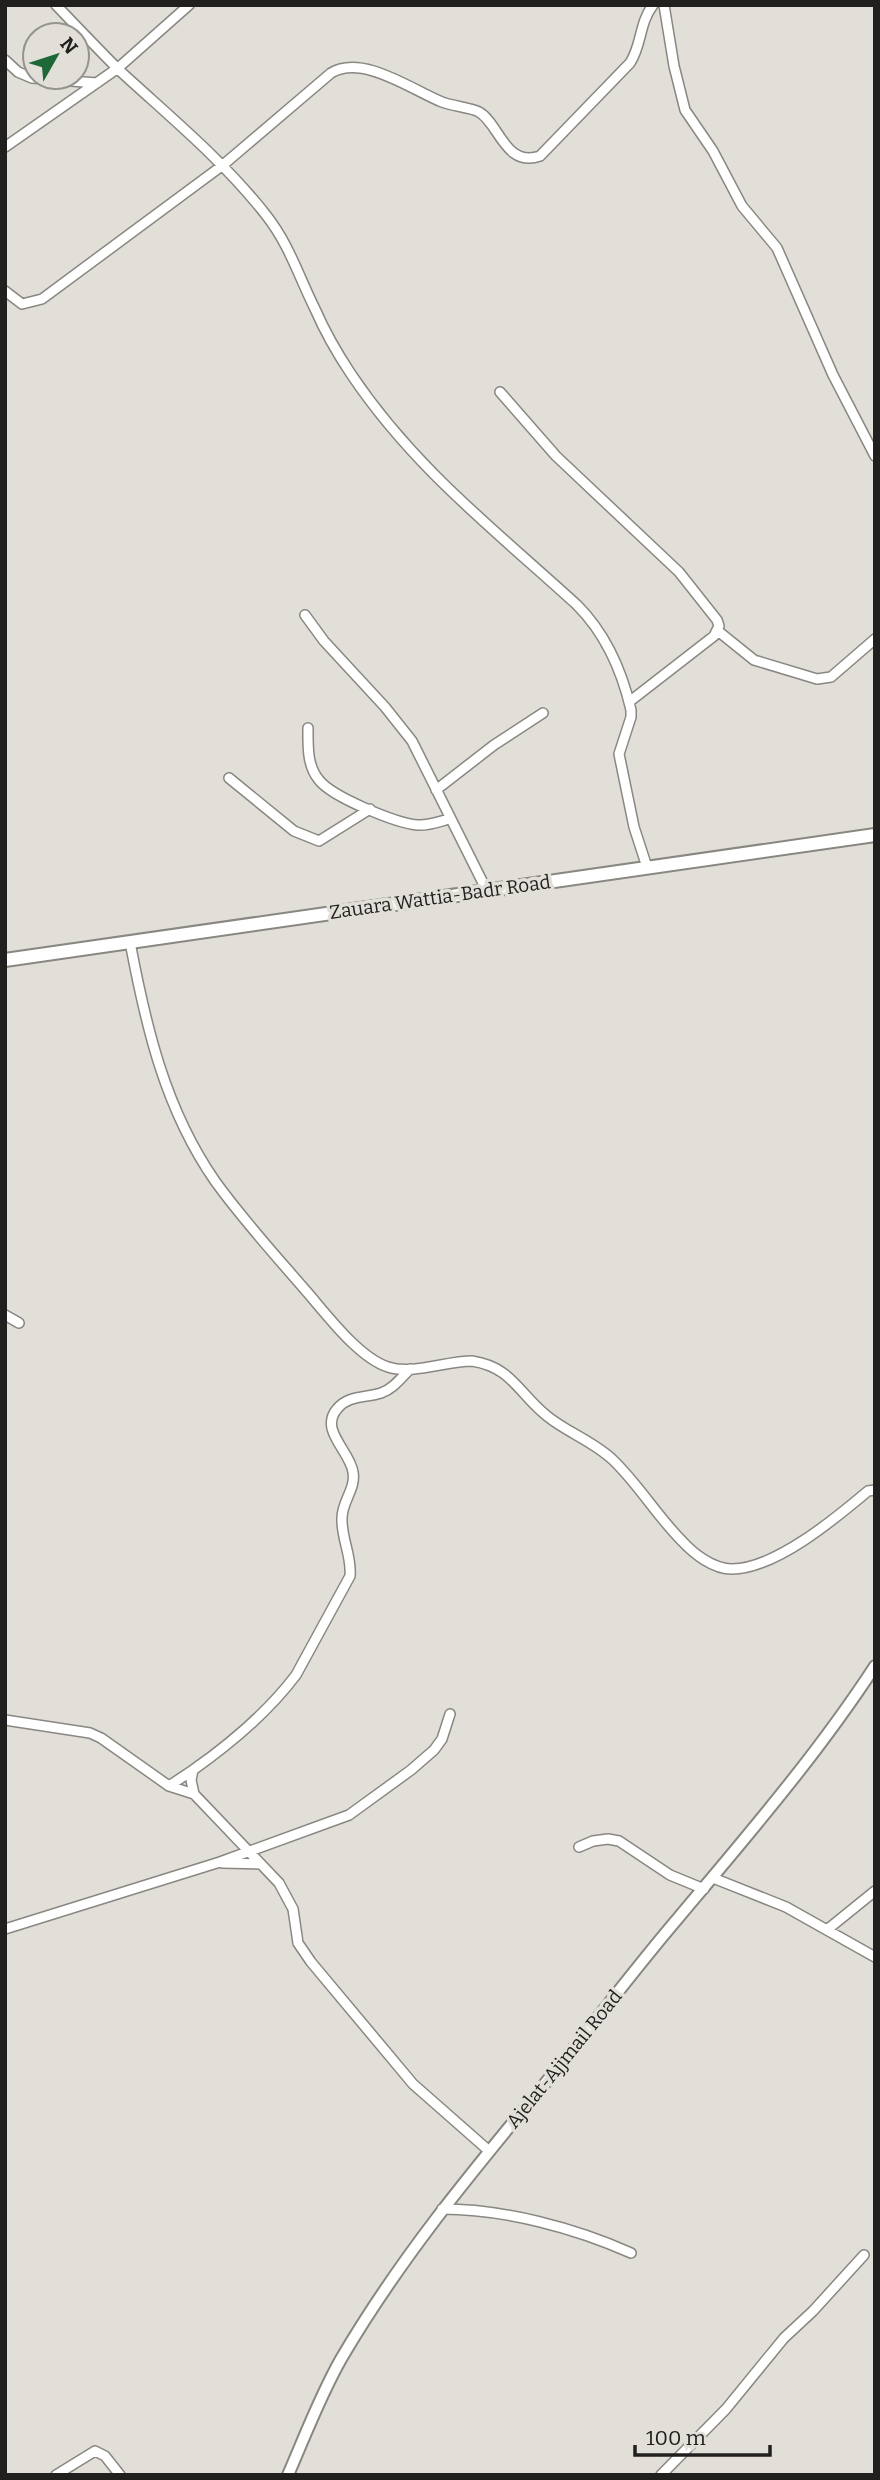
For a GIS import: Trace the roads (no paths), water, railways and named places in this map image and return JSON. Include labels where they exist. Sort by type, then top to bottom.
[{"type":"highway","name":"Zauara Wattia-Badr Road","points":[[5,960],[875,835]]},
{"type":"main road","name":"Ajelat-Ajjmail Road","points":[[288,2475],[340,2362],[375,2303],[442,2209],[825,1738],[875,1666]]},
{"type":"street","points":[[56,5],[118,68],[223,165],[267,216],[288,246],[323,327],[374,407],[403,444],[437,479],[598,627],[609,647],[629,702],[631,717],[619,754],[647,867]]},
{"type":"street","points":[[5,147],[118,68],[189,5]]},
{"type":"street","points":[[5,291],[22,304],[42,299],[223,165],[331,73],[341,69],[356,67],[373,71],[458,108],[476,110],[517,155],[535,158],[547,151],[630,63],[636,52],[642,23],[653,5]]},
{"type":"street","points":[[664,5],[674,66],[685,110],[713,151],[742,206],[777,248],[838,384],[875,456]]},
{"type":"street","points":[[5,60],[18,72],[32,78],[97,83]]},
{"type":"street","points":[[500,391],[556,456],[679,572],[719,625],[718,631],[629,702]]},
{"type":"street","points":[[305,615],[324,641],[399,724],[421,758],[486,891]]},
{"type":"street","points":[[718,631],[754,660],[817,679],[831,677],[875,639]]},
{"type":"street","points":[[436,789],[542,713]]},
{"type":"street","points":[[308,728],[310,761],[320,782],[342,798],[417,825],[449,819]]},
{"type":"street","points":[[229,778],[294,831],[319,841],[370,809]]},
{"type":"street","points":[[130,942],[155,1055],[180,1118],[208,1170],[236,1208],[344,1333],[371,1359],[399,1370],[472,1360],[484,1362],[503,1372],[515,1381],[545,1415],[591,1442],[614,1461],[680,1539],[700,1557],[719,1567],[732,1569],[748,1566],[779,1554],[804,1541],[868,1491],[875,1490]]},
{"type":"street","points":[[5,1315],[19,1323]]},
{"type":"street","points":[[169,1786],[232,1740],[296,1675],[350,1576],[351,1566],[342,1515],[346,1499],[352,1490],[353,1471],[334,1435],[331,1425],[335,1412],[346,1401],[389,1389],[410,1369]]},
{"type":"street","points":[[5,1929],[220,1862],[340,1819],[363,1806],[434,1750],[442,1739],[450,1714]]},
{"type":"street","points":[[5,1720],[90,1733],[169,1786],[194,1794],[279,1883],[290,1902],[298,1942],[311,1962],[413,2084],[488,2150]]},
{"type":"street","points":[[193,1770],[191,1780],[194,1794]]},
{"type":"street","points":[[579,1847],[593,1841],[619,1841],[670,1875],[704,1889]]},
{"type":"street","points":[[220,1862],[261,1864]]},
{"type":"street","points":[[713,1878],[786,1907],[875,1957]]},
{"type":"street","points":[[828,1929],[875,1891]]},
{"type":"street","points":[[442,2209],[506,2214],[578,2233],[631,2253]]},
{"type":"street","points":[[661,2475],[726,2409],[784,2338],[813,2311],[864,2255]]},
{"type":"street","points":[[56,2475],[95,2451],[105,2456],[120,2475]]}]
